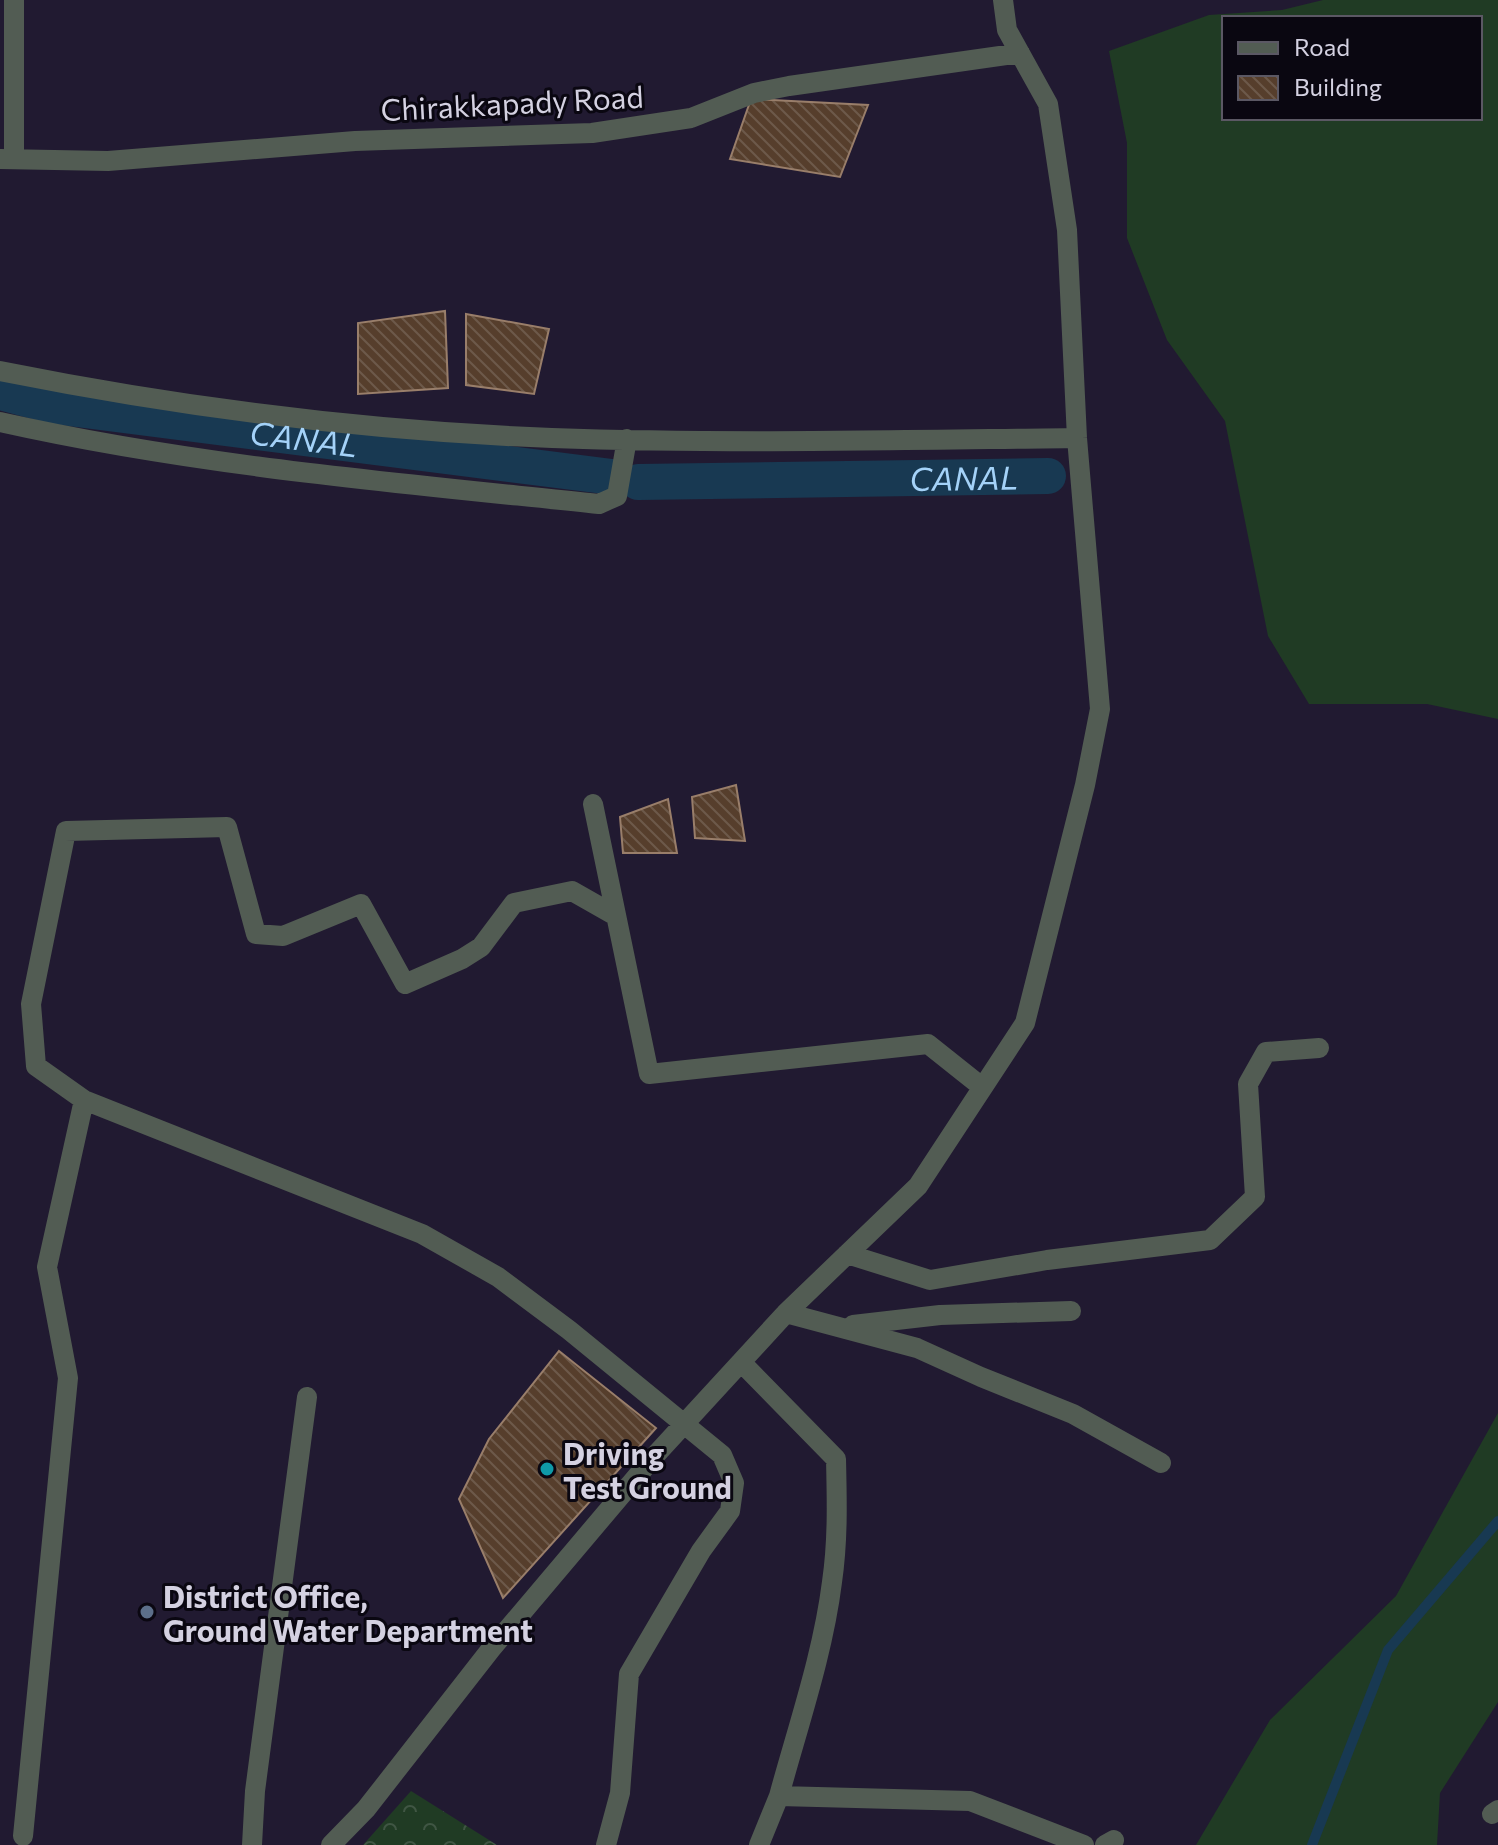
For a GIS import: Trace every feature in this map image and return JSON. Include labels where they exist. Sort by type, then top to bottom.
[{"type":"street","points":[[7,159],[14,0]]},
{"type":"street","points":[[331,1845],[366,1809],[501,1637],[683,1426],[786,1313],[918,1186],[1025,1023],[1085,785],[1100,709],[1077,438],[1067,230],[1048,104],[1007,30],[1003,0]]},
{"type":"street","name":"Chirakkapady Road","points":[[7,159],[108,161],[355,141],[592,133],[691,118],[766,91],[1020,53]]},
{"type":"street","points":[[0,371],[93,389],[342,422],[549,438],[743,442],[1077,438]]},
{"type":"street","points":[[0,422],[120,446],[393,482],[599,504],[617,496],[627,439]]},
{"type":"street","points":[[593,804],[649,1074],[928,1044],[982,1087]]},
{"type":"street","points":[[606,1845],[620,1793],[629,1674],[701,1551],[730,1511],[734,1483],[722,1455],[569,1330],[498,1277],[422,1234],[84,1100],[36,1066],[31,1004],[66,831],[227,827],[256,934],[283,936],[361,904],[405,984],[462,959],[481,947],[514,903],[572,891],[616,916]]},
{"type":"street","points":[[847,1254],[930,1280],[1047,1260],[1210,1240],[1255,1197],[1248,1084],[1266,1052],[1319,1048]]},
{"type":"street","points":[[20,1842],[68,1378],[47,1267],[84,1100]]},
{"type":"street","points":[[841,1327],[940,1315],[1071,1311]]},
{"type":"street","points":[[786,1313],[917,1348],[1073,1414],[1161,1463]]},
{"type":"street","points":[[741,1362],[836,1459],[838,1526],[832,1585],[816,1660],[779,1796],[759,1845]]},
{"type":"street","points":[[252,1845],[255,1791],[307,1397]]},
{"type":"street","points":[[779,1796],[970,1801],[1084,1845]]},
{"type":"green space","points":[[1323,0],[1498,0],[1498,719],[1427,704],[1309,704],[1268,636],[1225,421],[1167,340],[1127,238],[1127,143],[1109,51],[1209,15],[1282,10]]},
{"type":"green space","points":[[1498,1413],[1498,1702],[1440,1793],[1437,1845],[1196,1845],[1270,1720],[1396,1596]]},
{"type":"green space","points":[[411,1791],[497,1845],[363,1845]]},
{"type":"building","points":[[751,99],[868,105],[840,177],[730,159]]},
{"type":"building","points":[[445,311],[448,388],[358,394],[358,323]]},
{"type":"building","points":[[466,314],[549,329],[534,394],[466,385]]},
{"type":"building","points":[[736,785],[745,841],[695,838],[692,797]]},
{"type":"building","points":[[668,799],[677,853],[623,853],[620,817]]},
{"type":"building","name":"Driving Test Ground","points":[[559,1351],[656,1428],[503,1598],[459,1499],[489,1439]]},
{"type":"waterway","name":"CANAL","points":[[0,392],[53,406],[612,477]]},
{"type":"waterway","name":"CANAL","points":[[638,482],[1048,476]]},
{"type":"waterway","points":[[1312,1845],[1388,1650],[1498,1521]]},
{"type":"place","name":"Driving Test Ground","points":[[547,1469]]},
{"type":"place","name":"District Office, Ground Water Department","points":[[147,1612]]}]
